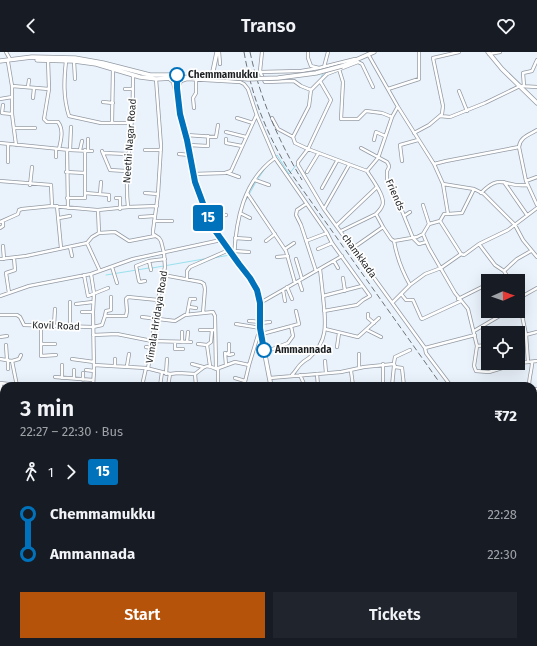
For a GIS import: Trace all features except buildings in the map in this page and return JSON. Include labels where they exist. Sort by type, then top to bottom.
[{"type":"main road","points":[[212,76],[218,52]]},
{"type":"main road","points":[[0,62],[32,57],[75,58],[103,63],[150,75],[191,77],[212,76],[248,79],[278,78],[340,68],[371,53]]},
{"type":"main road","points":[[489,53],[502,69],[522,86],[537,103]]},
{"type":"main road","points":[[9,61],[66,60],[113,68],[133,75],[156,79],[177,76]]},
{"type":"main road","points":[[177,76],[180,114],[186,135],[193,174],[208,218],[221,240],[232,253],[257,290],[260,303],[260,328],[271,382]]},
{"type":"street","points":[[6,52],[9,61],[12,86],[12,114],[16,145]]},
{"type":"street","points":[[218,52],[220,64]]},
{"type":"street","points":[[262,52],[260,72],[264,82],[294,81],[311,90]]},
{"type":"street","points":[[308,52],[308,58],[311,66],[319,68]]},
{"type":"street","points":[[324,67],[328,52]]},
{"type":"street","points":[[388,89],[419,79],[419,52]]},
{"type":"street","points":[[414,133],[430,125],[442,114],[443,106],[433,58],[459,52]]},
{"type":"street","points":[[489,53],[500,52]]},
{"type":"street","points":[[371,53],[398,107],[434,164],[443,184],[448,214]]},
{"type":"street","points":[[260,72],[301,71],[324,67],[351,59],[359,60],[374,87]]},
{"type":"street","points":[[48,60],[49,89],[44,119],[47,122],[58,122],[62,130],[56,157]]},
{"type":"street","points":[[66,60],[64,102],[69,116],[101,122],[132,123]]},
{"type":"street","points":[[522,86],[523,73],[532,71],[537,60]]},
{"type":"street","points":[[74,61],[75,79]]},
{"type":"street","points":[[112,123],[113,68]]},
{"type":"street","points":[[341,231],[376,214],[384,203],[383,197],[367,171],[318,154],[295,144],[293,137],[309,106],[311,90],[327,74],[340,68],[343,82],[340,120],[358,119],[366,111],[382,112],[392,117]]},
{"type":"street","name":"Neethi Nagar Road","points":[[128,207],[126,171],[132,123],[133,75]]},
{"type":"street","points":[[168,78],[173,82],[180,114]]},
{"type":"street","name":"Vimala Hridaya Road","points":[[143,382],[152,348],[158,300],[165,266],[161,241],[155,236],[153,231],[157,206],[162,137],[156,79]]},
{"type":"street","points":[[177,88],[183,79],[196,79],[240,82],[248,89],[257,116],[275,158],[327,233],[332,243],[370,296],[357,305],[324,311]]},
{"type":"street","points":[[194,108],[196,79]]},
{"type":"street","points":[[28,87],[29,80]]},
{"type":"street","points":[[308,149],[331,100],[320,81]]},
{"type":"street","points":[[12,86],[49,89]]},
{"type":"street","points":[[440,116],[450,117],[467,111],[522,86],[537,86]]},
{"type":"street","points":[[33,98],[34,88]]},
{"type":"street","points":[[125,89],[133,89]]},
{"type":"street","points":[[459,91],[467,111]]},
{"type":"street","points":[[0,99],[12,97]]},
{"type":"street","points":[[103,102],[113,103]]},
{"type":"street","points":[[3,105],[2,113],[12,114]]},
{"type":"street","points":[[367,171],[378,158],[392,117],[398,107]]},
{"type":"street","points":[[193,174],[231,171],[257,116]]},
{"type":"street","points":[[237,118],[253,123]]},
{"type":"street","points":[[272,118],[278,129],[293,137]]},
{"type":"street","points":[[186,135],[216,137],[218,125]]},
{"type":"street","points":[[68,208],[66,172],[71,127]]},
{"type":"street","points":[[14,128],[35,128]]},
{"type":"street","points":[[393,302],[402,295],[410,285],[425,274],[441,268],[461,254],[464,255],[479,244],[504,232],[537,207],[527,185],[519,142],[521,139],[537,130]]},
{"type":"street","points":[[226,132],[246,137]]},
{"type":"street","points":[[374,140],[376,132],[385,136]]},
{"type":"street","points":[[188,145],[208,146],[208,136]]},
{"type":"street","points":[[67,198],[85,198],[86,150],[88,139]]},
{"type":"street","points":[[226,139],[226,144],[242,146]]},
{"type":"street","points":[[402,160],[400,145],[418,140]]},
{"type":"street","points":[[80,150],[82,141]]},
{"type":"street","points":[[0,143],[68,150],[92,150]]},
{"type":"street","points":[[8,144],[8,162]]},
{"type":"street","points":[[434,164],[519,147]]},
{"type":"street","points":[[361,148],[378,158]]},
{"type":"street","name":"chamkkada","points":[[308,149],[298,162],[299,168],[324,209],[393,302],[425,348],[426,353],[448,382]]},
{"type":"street","points":[[145,150],[161,150]]},
{"type":"street","points":[[126,171],[110,170],[103,152],[128,154]]},
{"type":"street","points":[[179,154],[190,154]]},
{"type":"street","points":[[307,172],[318,154]]},
{"type":"street","points":[[232,253],[242,204],[247,193],[266,164],[275,158]]},
{"type":"street","name":"Friends","points":[[378,158],[389,165],[387,180],[396,196],[404,216]]},
{"type":"street","points":[[322,188],[337,161]]},
{"type":"street","points":[[324,209],[349,165]]},
{"type":"street","points":[[30,185],[32,167]]},
{"type":"street","points":[[66,172],[85,173]]},
{"type":"street","points":[[227,172],[239,177]]},
{"type":"street","points":[[526,181],[537,177]]},
{"type":"street","points":[[255,180],[269,185]]},
{"type":"street","points":[[482,193],[491,184],[503,181],[515,185],[527,185]]},
{"type":"street","points":[[503,181],[527,215]]},
{"type":"street","points":[[0,182],[30,185],[51,185],[52,206]]},
{"type":"street","points":[[100,194],[101,182]]},
{"type":"street","points":[[443,184],[482,193],[515,225],[523,240],[537,257]]},
{"type":"street","points":[[336,225],[377,187]]},
{"type":"street","points":[[429,224],[440,221],[444,214],[462,213],[474,190]]},
{"type":"street","points":[[85,193],[109,195],[109,200]]},
{"type":"street","points":[[145,193],[158,194]]},
{"type":"street","points":[[247,193],[285,249],[295,283]]},
{"type":"street","points":[[116,198],[120,198],[120,209]]},
{"type":"street","points":[[306,204],[297,210],[296,215],[301,225],[316,271]]},
{"type":"street","points":[[394,241],[414,238],[424,234],[429,224],[423,205]]},
{"type":"street","points":[[0,228],[3,226],[2,222],[15,216],[18,214],[19,210],[22,209],[57,206],[98,210],[157,206]]},
{"type":"street","points":[[57,206],[62,248]]},
{"type":"street","points":[[98,210],[99,233]]},
{"type":"street","points":[[410,212],[404,216],[414,238],[419,244],[426,242]]},
{"type":"street","points":[[240,213],[250,218]]},
{"type":"street","points":[[376,214],[383,227],[394,241],[402,270],[410,285]]},
{"type":"street","points":[[208,218],[226,215]]},
{"type":"street","points":[[58,218],[70,216]]},
{"type":"street","points":[[140,217],[155,216]]},
{"type":"street","points":[[154,221],[172,221]]},
{"type":"street","points":[[440,221],[461,254]]},
{"type":"street","points":[[353,248],[383,227]]},
{"type":"street","points":[[0,260],[87,243],[92,237],[99,233],[115,232],[129,241],[155,236]]},
{"type":"street","points":[[306,241],[327,233]]},
{"type":"street","points":[[266,241],[275,234]]},
{"type":"street","points":[[424,234],[426,242],[441,268],[460,300],[468,309],[477,346],[474,366],[476,371],[489,372],[519,363],[537,361]]},
{"type":"street","points":[[235,238],[250,239]]},
{"type":"street","points":[[0,296],[29,286],[91,274],[133,259],[221,240]]},
{"type":"street","points":[[87,243],[100,271]]},
{"type":"street","points":[[285,249],[294,243]]},
{"type":"street","points":[[318,249],[332,243]]},
{"type":"street","points":[[479,244],[495,265],[504,270],[506,274]]},
{"type":"street","points":[[3,246],[4,259]]},
{"type":"street","points":[[70,247],[72,256]]},
{"type":"street","points":[[504,270],[531,251]]},
{"type":"street","points":[[187,279],[188,269],[232,253],[249,252]]},
{"type":"street","points":[[277,257],[288,256]]},
{"type":"street","points":[[260,303],[342,256]]},
{"type":"street","points":[[9,294],[6,275],[8,272],[14,270],[14,258]]},
{"type":"street","points":[[296,258],[302,290]]},
{"type":"street","points":[[133,259],[139,281],[145,281]]},
{"type":"street","points":[[136,266],[149,261],[165,259]]},
{"type":"street","points":[[149,261],[151,270]]},
{"type":"street","points":[[334,261],[338,268]]},
{"type":"street","points":[[112,267],[117,283]]},
{"type":"street","points":[[292,375],[300,365],[309,358],[323,340],[325,329],[324,296],[320,269]]},
{"type":"street","points":[[55,377],[93,380],[94,293],[91,274]]},
{"type":"street","points":[[84,275],[88,296],[108,288]]},
{"type":"street","points":[[163,275],[202,282],[205,289],[204,313]]},
{"type":"street","points":[[343,278],[345,291]]},
{"type":"street","points":[[324,296],[363,285]]},
{"type":"street","points":[[287,287],[292,299]]},
{"type":"street","points":[[402,295],[406,300],[413,300],[420,318],[422,319],[481,288]]},
{"type":"street","points":[[525,295],[537,288]]},
{"type":"street","points":[[282,290],[285,301]]},
{"type":"street","points":[[93,327],[102,325],[106,316],[106,311],[111,310],[110,297]]},
{"type":"street","points":[[106,316],[126,316],[126,299],[128,297],[158,300]]},
{"type":"street","points":[[187,314],[190,299],[195,299]]},
{"type":"street","points":[[70,302],[70,327]]},
{"type":"street","points":[[76,304],[93,302]]},
{"type":"street","points":[[189,307],[196,308]]},
{"type":"street","points":[[54,326],[55,310]]},
{"type":"street","points":[[235,378],[245,381],[256,337],[299,324],[296,311]]},
{"type":"street","points":[[82,312],[93,312]]},
{"type":"street","points":[[142,317],[155,320],[175,321],[187,314],[214,313],[218,382]]},
{"type":"street","points":[[368,314],[368,318],[374,323]]},
{"type":"street","name":"Kovil Road","points":[[0,315],[17,315],[20,317],[24,325],[93,327]]},
{"type":"street","points":[[325,329],[358,337],[379,318]]},
{"type":"street","points":[[474,331],[496,318]]},
{"type":"street","points":[[522,318],[526,335],[528,362]]},
{"type":"street","points":[[249,321],[270,322]]},
{"type":"street","points":[[236,324],[260,328]]},
{"type":"street","points":[[41,325],[41,356],[56,355]]},
{"type":"street","points":[[265,352],[288,343],[293,336],[291,326]]},
{"type":"street","points":[[200,330],[214,330]]},
{"type":"street","points":[[198,344],[207,345],[211,342],[214,330]]},
{"type":"street","points":[[367,330],[381,336]]},
{"type":"street","points":[[182,332],[182,342]]},
{"type":"street","points":[[93,335],[122,334],[152,341],[189,342],[188,332]]},
{"type":"street","points":[[526,335],[537,332]]},
{"type":"street","points":[[337,347],[339,333]]},
{"type":"street","points":[[425,348],[475,335]]},
{"type":"street","points":[[0,337],[8,336]]},
{"type":"street","points":[[175,342],[175,349],[183,349]]},
{"type":"street","points":[[42,344],[55,344]]},
{"type":"street","points":[[226,365],[224,356],[225,353],[227,354],[229,352],[229,344]]},
{"type":"street","points":[[6,345],[8,369]]},
{"type":"street","points":[[207,345],[210,366]]},
{"type":"street","points":[[477,346],[481,346]]},
{"type":"street","points":[[146,348],[152,348]]},
{"type":"street","points":[[392,382],[395,357],[410,350]]},
{"type":"street","points":[[127,366],[128,354]]},
{"type":"street","points":[[227,354],[233,354]]},
{"type":"street","points":[[359,354],[359,368]]},
{"type":"street","points":[[0,359],[19,359],[21,355]]},
{"type":"street","points":[[72,358],[94,364],[127,366],[166,374],[195,374],[203,367]]},
{"type":"street","points":[[115,359],[115,366]]},
{"type":"street","points":[[166,374],[167,359]]},
{"type":"street","points":[[12,360],[16,382]]},
{"type":"street","points":[[325,361],[326,373]]},
{"type":"street","points":[[192,364],[203,367],[210,366],[217,368],[235,362],[249,365]]},
{"type":"street","points":[[529,382],[532,362]]},
{"type":"street","points":[[270,378],[351,371],[359,368],[383,364],[394,365],[402,368],[404,382]]},
{"type":"street","points":[[383,364],[383,382]]},
{"type":"street","points":[[62,365],[62,378]]},
{"type":"street","points":[[74,370],[74,378]]},
{"type":"street","points":[[86,370],[94,371]]},
{"type":"street","points":[[351,371],[352,382]]},
{"type":"street","points":[[161,382],[162,372]]},
{"type":"street","points":[[83,373],[83,380]]},
{"type":"street","points":[[169,382],[170,374]]},
{"type":"street","points":[[195,374],[196,382]]},
{"type":"street","points":[[317,374],[318,382]]},
{"type":"street","points":[[300,375],[303,382]]},
{"type":"waterway","points":[[321,79],[323,72]]},
{"type":"waterway","points":[[275,157],[277,155],[289,174],[297,164]]},
{"type":"waterway","points":[[258,179],[266,167]]},
{"type":"waterway","points":[[246,200],[256,182]]},
{"type":"waterway","points":[[213,258],[230,255]]},
{"type":"waterway","points":[[152,268],[204,259]]},
{"type":"waterway","points":[[106,275],[149,268]]},
{"type":"railway","points":[[244,52],[251,84],[260,113],[288,169],[439,382]]},
{"type":"railway","points":[[250,52],[259,86],[271,118],[285,150],[302,180]]},
{"type":"bus line","name":"15","points":[[177,75],[180,114],[187,140],[195,182],[211,225],[250,278],[257,290],[260,303],[260,328],[264,350]]},
{"type":"place","name":"Chemmamukku","points":[[177,75]]},
{"type":"place","name":"Ammannada","points":[[264,350]]}]
